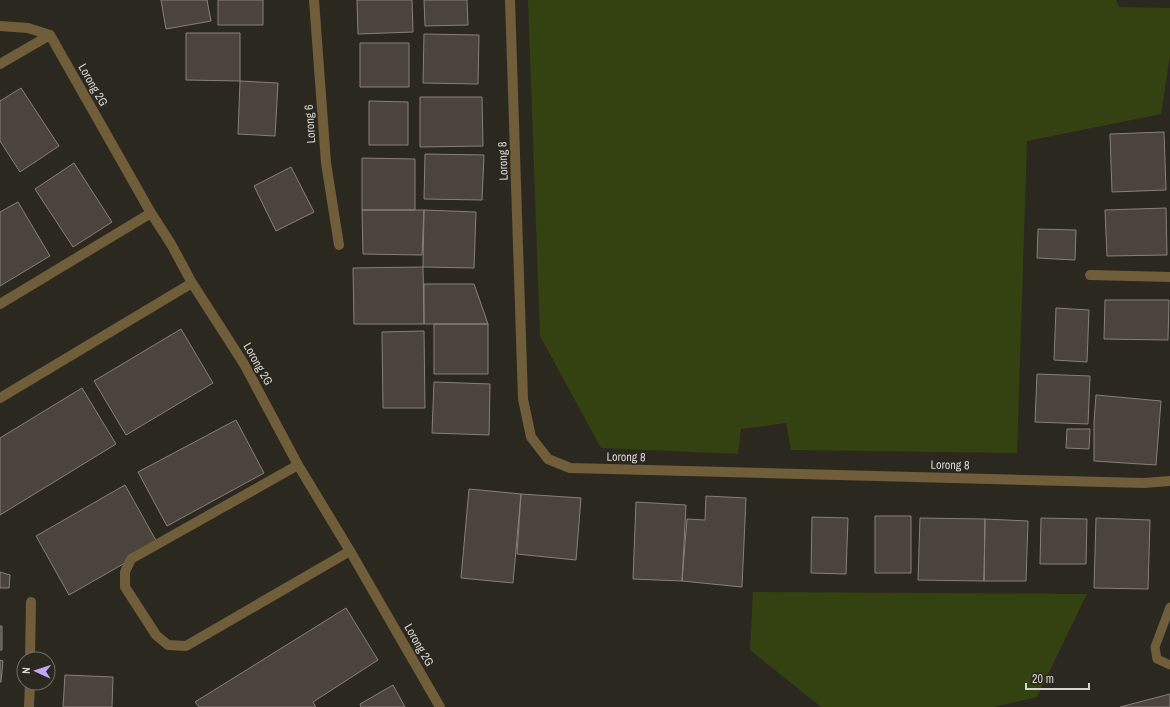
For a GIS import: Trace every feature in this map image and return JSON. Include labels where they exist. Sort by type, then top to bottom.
[{"type":"street","name":"Lorong 6","points":[[314,0],[326,162],[339,245]]},
{"type":"street","name":"Lorong 8","points":[[510,0],[523,399],[531,437],[548,458],[570,468],[1144,483],[1170,481]]},
{"type":"street","points":[[0,26],[28,28],[50,35]]},
{"type":"street","points":[[0,64],[50,35]]},
{"type":"street","name":"Lorong 2G","points":[[50,35],[192,283],[244,364],[298,465],[350,551],[440,707]]},
{"type":"street","points":[[0,304],[151,213]]},
{"type":"street","points":[[1090,275],[1170,277]]},
{"type":"street","points":[[0,398],[192,283]]},
{"type":"street","points":[[298,465],[131,559],[125,572],[125,587],[156,635],[168,645],[186,646],[350,551]]},
{"type":"street","points":[[30,651],[31,602]]},
{"type":"street","points":[[29,707],[30,691]]},
{"type":"lane","points":[[1170,607],[1155,647],[1157,659],[1170,665]]},
{"type":"green space","points":[[528,0],[1116,0],[1119,7],[1170,8],[1170,56],[1161,114],[1027,141],[1017,453],[791,450],[786,423],[741,429],[738,454],[601,448],[540,336]]},
{"type":"green space","points":[[753,592],[1087,594],[1037,697],[994,707],[821,707],[750,650]]},
{"type":"building","points":[[161,0],[207,0],[211,21],[166,29]]},
{"type":"building","points":[[218,0],[263,0],[263,25],[218,25]]},
{"type":"building","points":[[357,0],[412,0],[413,32],[358,34]]},
{"type":"building","points":[[424,0],[467,0],[468,25],[425,26]]},
{"type":"building","points":[[186,33],[240,33],[240,81],[186,80]]},
{"type":"building","points":[[424,34],[479,35],[478,84],[423,83]]},
{"type":"building","points":[[360,43],[409,43],[409,87],[360,87]]},
{"type":"building","points":[[240,81],[278,83],[275,136],[238,134]]},
{"type":"building","points":[[21,88],[59,146],[20,172],[0,141],[0,101]]},
{"type":"building","points":[[420,97],[482,97],[483,146],[420,147]]},
{"type":"building","points":[[369,101],[408,102],[408,145],[369,145]]},
{"type":"building","points":[[1164,132],[1166,190],[1112,192],[1110,134]]},
{"type":"building","points":[[425,154],[484,155],[482,200],[424,199]]},
{"type":"building","points":[[362,158],[415,159],[415,210],[362,210]]},
{"type":"building","points":[[74,163],[112,222],[73,247],[35,189]]},
{"type":"building","points":[[291,167],[314,212],[276,231],[254,186]]},
{"type":"building","points":[[18,202],[50,256],[0,286],[0,212]]},
{"type":"building","points":[[1166,208],[1167,255],[1107,256],[1105,210]]},
{"type":"building","points":[[362,210],[424,210],[422,255],[363,254]]},
{"type":"building","points":[[424,210],[476,212],[474,268],[423,267]]},
{"type":"building","points":[[1038,229],[1076,230],[1075,260],[1037,258]]},
{"type":"building","points":[[423,267],[424,324],[354,324],[353,268]]},
{"type":"building","points":[[424,284],[474,284],[488,324],[424,324]]},
{"type":"building","points":[[1105,300],[1169,300],[1168,340],[1104,339]]},
{"type":"building","points":[[1056,308],[1089,310],[1087,362],[1054,360]]},
{"type":"building","points":[[434,324],[488,324],[488,374],[434,374]]},
{"type":"building","points":[[181,329],[213,383],[126,435],[94,381]]},
{"type":"building","points":[[424,331],[425,408],[383,408],[382,332]]},
{"type":"building","points":[[1037,374],[1090,376],[1088,424],[1035,422]]},
{"type":"building","points":[[434,382],[490,384],[489,435],[432,433]]},
{"type":"building","points":[[82,388],[116,444],[0,515],[0,438]]},
{"type":"building","points":[[1096,395],[1161,401],[1156,465],[1094,461]]},
{"type":"building","points":[[236,420],[264,473],[167,526],[138,472]]},
{"type":"building","points":[[1067,429],[1090,429],[1089,449],[1066,448]]},
{"type":"building","points":[[125,485],[158,544],[69,595],[36,536]]},
{"type":"building","points":[[469,489],[521,494],[513,583],[461,578]]},
{"type":"building","points":[[521,494],[581,498],[576,560],[517,554]]},
{"type":"building","points":[[706,496],[746,498],[742,587],[682,581],[687,519],[705,520]]},
{"type":"building","points":[[636,502],[686,505],[682,581],[633,579]]},
{"type":"building","points":[[875,516],[911,516],[911,573],[875,573]]},
{"type":"building","points":[[812,517],[848,518],[846,574],[811,573]]},
{"type":"building","points":[[920,518],[985,519],[984,581],[918,580]]},
{"type":"building","points":[[1041,518],[1087,519],[1086,564],[1040,564]]},
{"type":"building","points":[[1096,518],[1150,520],[1148,589],[1094,588]]},
{"type":"building","points":[[985,519],[1028,521],[1026,581],[984,581]]},
{"type":"building","points":[[0,572],[10,575],[9,588],[0,588]]},
{"type":"building","points":[[346,608],[378,660],[313,702],[316,707],[199,707],[195,702]]},
{"type":"building","points":[[0,626],[2,626],[2,650],[0,650]]},
{"type":"building","points":[[0,660],[3,661],[1,682],[0,682]]},
{"type":"building","points":[[65,675],[113,677],[112,707],[63,707]]},
{"type":"building","points":[[393,685],[405,707],[361,707],[360,704]]},
{"type":"building","points":[[1170,694],[1170,707],[1120,707]]}]
